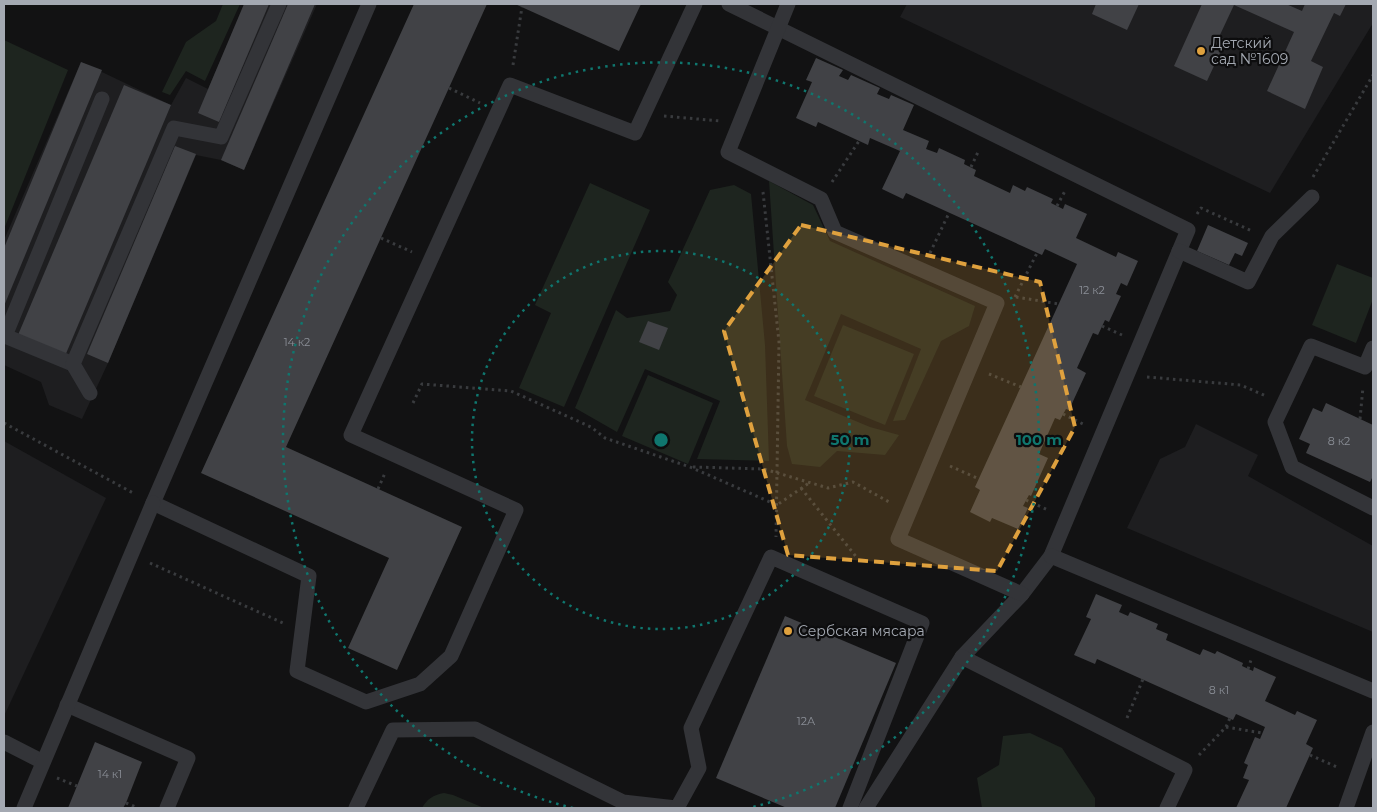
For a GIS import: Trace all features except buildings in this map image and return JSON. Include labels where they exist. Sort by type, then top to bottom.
[{"type":"lane","points":[[73,364],[174,128],[221,138],[279,4]]},
{"type":"lane","points":[[24,808],[131,554],[369,4]]},
{"type":"lane","points":[[153,503],[309,576],[297,671],[366,702],[420,684],[451,656],[516,510],[351,435],[510,85],[635,133],[695,4]]},
{"type":"lane","points":[[729,4],[1188,230],[1051,556],[1022,594],[962,657],[866,808]]},
{"type":"lane","points":[[788,4],[780,28],[728,152],[821,199],[835,232],[997,304],[898,539],[1022,594]]},
{"type":"lane","points":[[90,393],[73,364],[5,336],[102,99]]},
{"type":"lane","points":[[1179,251],[1248,282],[1272,236],[1311,190]]},
{"type":"lane","points":[[1373,348],[1365,367],[1311,346],[1275,422],[1292,467],[1373,508]]},
{"type":"lane","points":[[1051,556],[1373,691]]},
{"type":"lane","points":[[356,808],[394,730],[475,729],[623,802],[676,808],[699,768],[691,728],[771,557],[922,623],[850,808]]},
{"type":"lane","points":[[962,657],[1184,770],[1167,808]]},
{"type":"lane","points":[[68,704],[188,758],[167,808]]},
{"type":"lane","points":[[1346,808],[1373,732]]},
{"type":"lane","points":[[4,742],[43,762]]},
{"type":"path","points":[[510,85],[522,7]]},
{"type":"path","points":[[1311,190],[1373,75]]},
{"type":"path","points":[[449,88],[498,112]]},
{"type":"path","points":[[644,114],[741,122]]},
{"type":"path","points":[[821,199],[859,141]]},
{"type":"path","points":[[760,168],[779,342],[776,542],[771,557]]},
{"type":"path","points":[[1188,230],[1201,208],[1253,231]]},
{"type":"path","points":[[922,271],[949,213]]},
{"type":"path","points":[[381,238],[431,260]]},
{"type":"path","points":[[1016,297],[1037,253]]},
{"type":"path","points":[[997,304],[1016,297],[1059,304]]},
{"type":"path","points":[[971,366],[1021,387]]},
{"type":"path","points":[[1360,418],[1365,367]]},
{"type":"path","points":[[1127,375],[1241,385],[1272,399]]},
{"type":"path","points":[[414,404],[422,384],[511,391],[591,427],[605,438],[690,467],[777,505]]},
{"type":"path","points":[[4,423],[153,503]]},
{"type":"path","points":[[932,458],[979,479]]},
{"type":"path","points":[[690,467],[764,469],[828,488],[853,482],[909,513]]},
{"type":"path","points":[[777,505],[809,482]]},
{"type":"path","points":[[801,488],[858,559]]},
{"type":"path","points":[[1026,500],[1066,520]]},
{"type":"path","points":[[131,554],[302,632]]},
{"type":"path","points":[[1119,736],[1143,679]]},
{"type":"path","points":[[1184,770],[1226,727],[1230,718]]},
{"type":"path","points":[[1226,727],[1262,733]]},
{"type":"path","points":[[1310,755],[1358,776]]},
{"type":"path","points":[[126,803],[138,808]]},
{"type":"highlighted area","points":[[801,225],[1040,282],[1075,427],[997,571],[788,555],[724,331]]},
{"type":"shaded area","points":[[223,4],[240,4],[205,81],[186,71],[170,95],[162,92],[186,42],[216,21]]},
{"type":"shaded area","points":[[245,4],[317,4],[244,170],[221,160],[196,155],[108,363],[82,419],[49,405],[41,382],[4,365],[4,240],[81,62],[171,105],[186,78],[208,89]]},
{"type":"shaded area","points":[[907,4],[1373,4],[1373,23],[1270,193],[900,17]]},
{"type":"shaded area","points":[[4,40],[68,70],[4,229]]},
{"type":"shaded area","points":[[769,181],[813,205],[830,241],[975,306],[969,326],[941,341],[905,420],[893,421],[921,349],[841,314],[805,400],[870,427],[899,435],[885,455],[837,451],[820,467],[792,464],[787,446]]},
{"type":"shaded area","points":[[590,183],[650,210],[564,407],[519,388],[551,313],[535,305]]},
{"type":"shaded area","points":[[734,185],[751,194],[765,345],[769,461],[697,459],[720,401],[645,369],[617,432],[575,408],[616,310],[627,318],[670,311],[677,295],[668,282],[710,190]]},
{"type":"shaded area","points":[[1337,264],[1373,278],[1373,299],[1356,343],[1312,325]]},
{"type":"shaded area","points":[[843,325],[914,354],[885,425],[814,396]]},
{"type":"shaded area","points":[[648,375],[713,403],[688,464],[622,436]]},
{"type":"shaded area","points":[[1196,424],[1258,455],[1248,476],[1373,546],[1373,632],[1127,528],[1160,459],[1185,447]]},
{"type":"shaded area","points":[[4,441],[106,498],[4,716]]},
{"type":"shaded area","points":[[1030,733],[1062,748],[1095,798],[1095,808],[982,808],[977,778],[999,765],[1003,736]]},
{"type":"shaded area","points":[[444,793],[484,808],[422,808],[431,798]]},
{"type":"place","name":"Детский сад №1609","points":[[1201,51]]},
{"type":"place","name":"Сербская мясара","points":[[788,631]]}]
